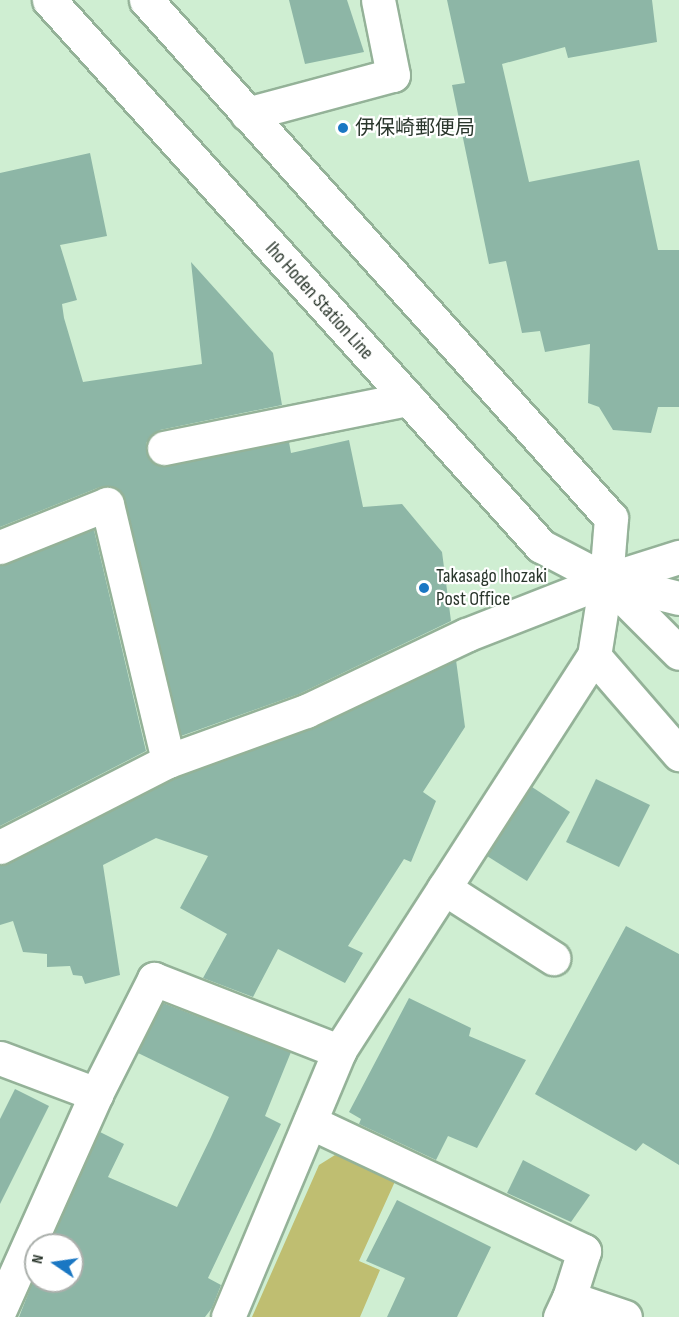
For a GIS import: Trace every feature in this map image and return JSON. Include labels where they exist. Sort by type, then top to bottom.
[{"type":"street","name":"Iho Hoden Station Line","points":[[49,0],[541,546],[606,580],[679,653]]},
{"type":"street","points":[[146,0],[611,518],[606,580],[594,656],[339,1051],[228,1317]]},
{"type":"street","points":[[247,114],[393,75],[378,0]]},
{"type":"street","points":[[165,448],[408,399]]},
{"type":"street","points":[[0,547],[107,504],[168,761]]},
{"type":"street","points":[[0,847],[168,761],[306,711],[466,635],[606,580],[679,557]]},
{"type":"street","points":[[606,580],[679,598]]},
{"type":"street","points":[[594,656],[679,754]]},
{"type":"street","points":[[444,888],[553,957]]},
{"type":"street","points":[[0,1309],[96,1094],[154,979],[339,1051]]},
{"type":"street","points":[[0,1058],[96,1094]]},
{"type":"street","points":[[310,1122],[584,1251],[565,1308],[625,1317]]},
{"type":"shaded area","points":[[335,1155],[397,1177],[359,1261],[380,1270],[360,1317],[252,1317],[319,1165]]},
{"type":"building","points":[[289,0],[347,0],[364,52],[305,64]]},
{"type":"building","points":[[447,0],[652,0],[657,42],[568,58],[565,47],[502,64],[529,182],[639,160],[658,250],[679,250],[679,407],[658,407],[651,433],[613,430],[599,407],[588,403],[590,344],[545,352],[540,331],[522,333],[506,261],[489,264],[452,85],[465,83]]},
{"type":"building","points":[[90,153],[107,236],[60,245],[77,300],[62,304],[64,318],[83,382],[202,364],[191,262],[273,353],[282,405],[160,430],[146,443],[150,460],[168,466],[289,442],[291,453],[349,440],[363,507],[402,504],[442,552],[451,621],[299,694],[181,736],[120,491],[111,486],[100,487],[0,527],[0,173]]},
{"type":"building","points":[[94,530],[146,751],[0,826],[0,565]]},
{"type":"building","points":[[456,660],[465,727],[423,792],[436,801],[411,862],[404,859],[348,946],[363,953],[345,983],[278,949],[253,997],[203,978],[227,934],[180,908],[208,856],[156,838],[103,865],[120,975],[85,984],[82,976],[73,975],[70,966],[47,967],[47,954],[23,952],[13,921],[0,925],[0,866],[176,778],[312,729]]},
{"type":"building","points":[[596,779],[650,805],[619,867],[566,842]]},
{"type":"building","points":[[532,787],[570,812],[527,881],[487,856]]},
{"type":"building","points":[[626,926],[679,954],[679,1165],[643,1143],[636,1151],[535,1094]]},
{"type":"building","points":[[409,998],[471,1028],[469,1036],[526,1060],[477,1148],[448,1136],[436,1160],[359,1124],[361,1119],[349,1112]]},
{"type":"building","points":[[163,1003],[291,1052],[265,1116],[281,1124],[208,1278],[221,1285],[212,1308],[205,1317],[19,1317],[28,1293],[84,1293],[84,1233],[54,1233],[100,1132],[124,1144],[108,1177],[177,1207],[211,1137],[229,1097],[138,1053]]},
{"type":"building","points":[[15,1089],[49,1106],[0,1204],[0,1119]]},
{"type":"building","points":[[523,1160],[590,1195],[571,1222],[507,1193]]},
{"type":"building","points":[[397,1200],[491,1247],[457,1317],[387,1317],[405,1278],[366,1261]]},
{"type":"place","name":"伊保崎郵便局","points":[[343,128]]},
{"type":"place","name":"Takasago Ihozaki Post Office","points":[[424,588]]}]
